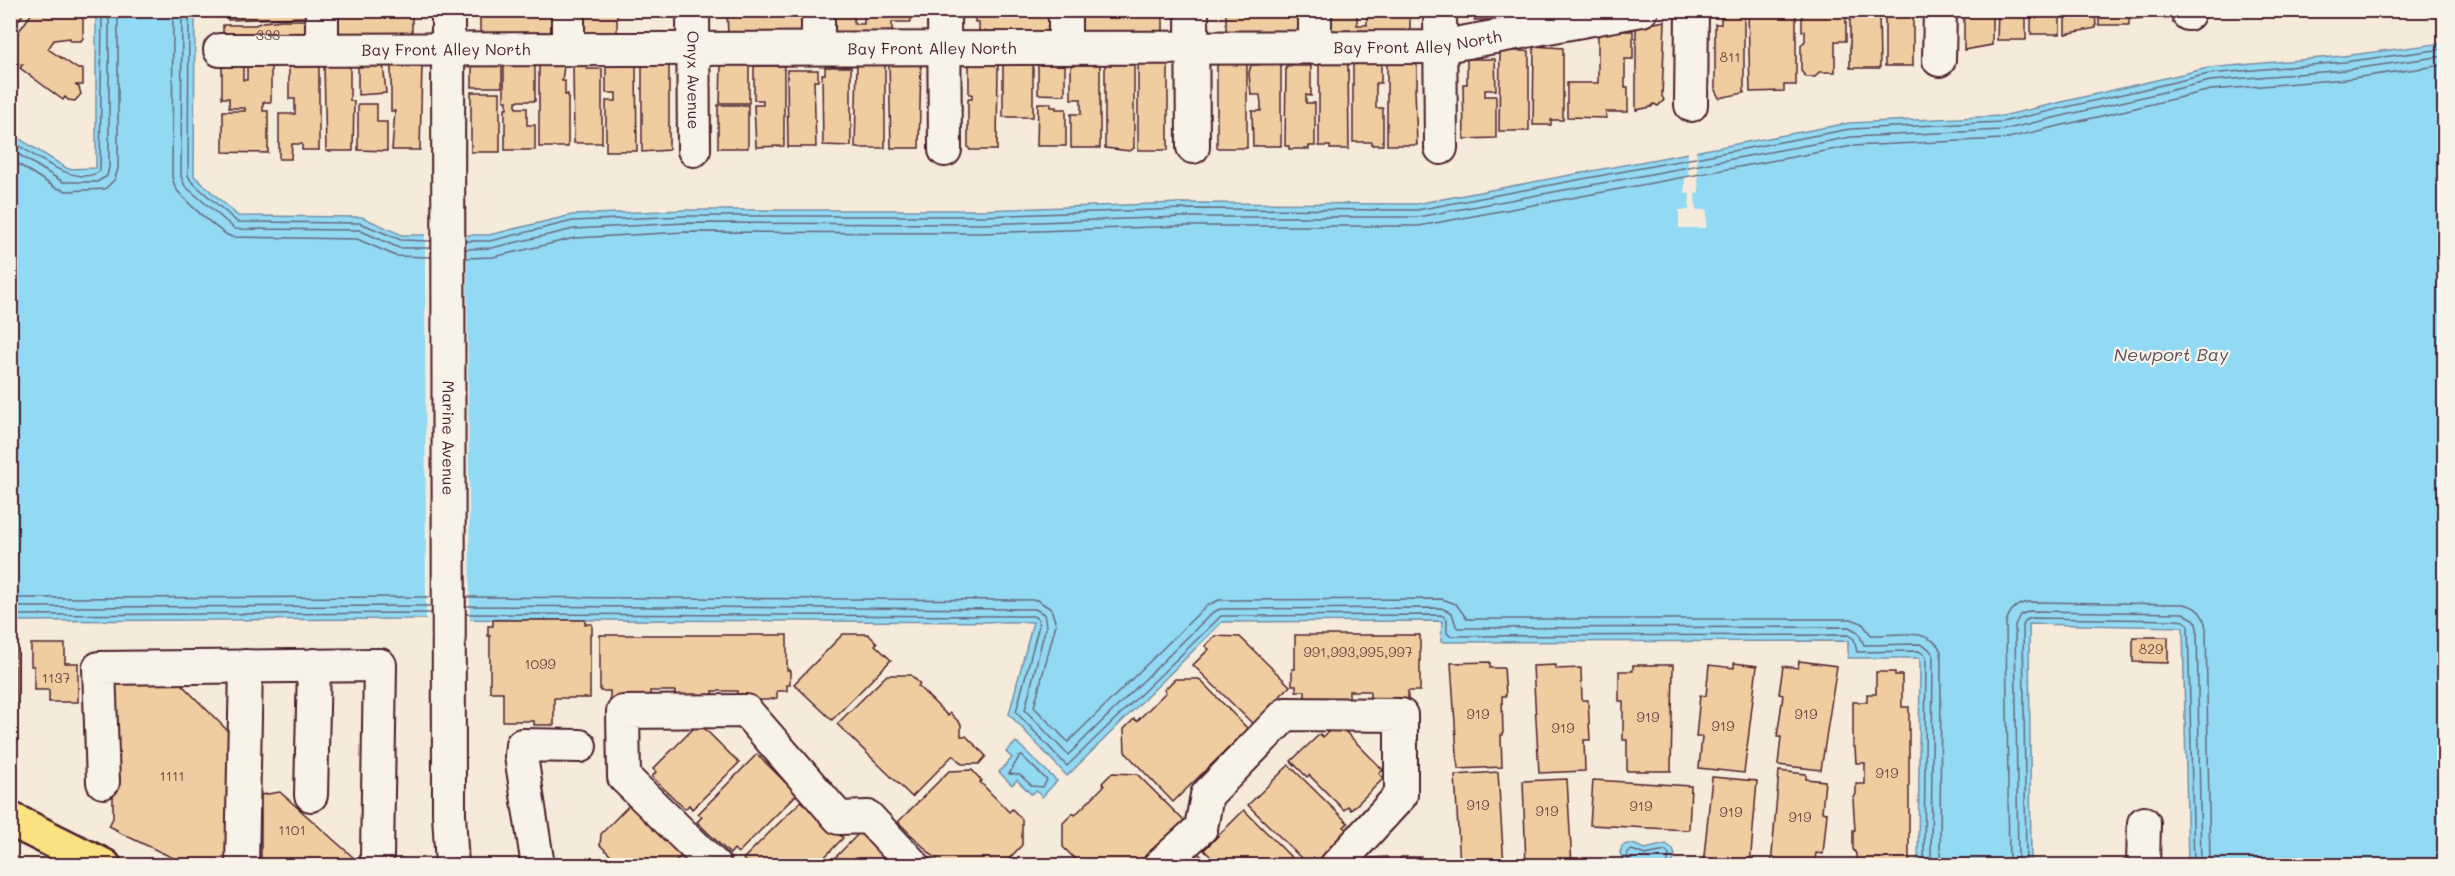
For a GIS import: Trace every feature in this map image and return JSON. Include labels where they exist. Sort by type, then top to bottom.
[{"type":"main road","points":[[10,819],[104,866]]},
{"type":"street","points":[[322,10],[322,49]]},
{"type":"street","name":"Marine Avenue","points":[[448,10],[449,814],[452,866]]},
{"type":"street","points":[[568,10],[568,49]]},
{"type":"street","name":"Onyx Avenue","points":[[693,10],[694,150]]},
{"type":"street","points":[[818,10],[818,48]]},
{"type":"street","points":[[944,10],[945,150]]},
{"type":"street","points":[[1065,10],[1065,47]]},
{"type":"street","points":[[1192,10],[1193,147]]},
{"type":"street","points":[[1315,10],[1316,48]]},
{"type":"street","points":[[1440,10],[1441,148]]},
{"type":"street","name":"Bay Front Alley North","points":[[220,50],[1439,47],[1562,18],[1642,10]]},
{"type":"street","points":[[1691,105],[1692,10]]},
{"type":"street","points":[[1939,60],[1940,10]]},
{"type":"street","points":[[311,795],[314,665]]},
{"type":"street","points":[[103,782],[99,668],[380,665],[377,857]]},
{"type":"street","points":[[242,866],[246,666]]},
{"type":"street","points":[[700,860],[624,777],[623,712],[746,711],[839,818],[868,817],[914,866]]},
{"type":"street","points":[[1159,866],[1201,828],[1207,795],[1286,714],[1401,715],[1401,795],[1336,866]]},
{"type":"street","points":[[538,866],[521,756],[522,745],[580,746]]},
{"type":"street","points":[[2143,866],[2144,824]]},
{"type":"water","name":"Newport Bay","points":[[96,11],[195,11],[194,176],[238,216],[362,217],[402,235],[489,235],[572,215],[685,210],[982,210],[1182,203],[1416,204],[1849,123],[2002,116],[2208,68],[2343,56],[2444,43],[2444,865],[2188,865],[2183,627],[2029,624],[2031,865],[1918,866],[1920,658],[1848,658],[1848,641],[1441,642],[1442,621],[1222,622],[1067,776],[1009,714],[1033,622],[414,619],[11,621],[10,133],[68,169],[96,168]]},
{"type":"water","points":[[1016,742],[1057,781],[1042,797],[1036,791],[1031,794],[1017,780],[1012,785],[999,772],[1012,758],[1006,752]]},
{"type":"water","points":[[1627,844],[1645,849],[1666,844],[1673,849],[1675,856],[1672,865],[1625,865],[1620,853],[1622,846]]},
{"type":"pier","points":[[1696,149],[1699,193],[1695,194],[1696,210],[1707,210],[1706,228],[1679,228],[1679,210],[1689,210],[1690,194],[1685,193],[1685,177],[1688,176],[1688,150]]},
{"type":"pier","points":[[425,232],[467,232],[470,623],[426,622]]},
{"type":"building","points":[[10,10],[26,10],[10,32]]},
{"type":"building","points":[[34,10],[69,10],[74,14],[83,14],[81,41],[70,41],[70,38],[54,40],[48,49],[78,69],[83,69],[83,85],[75,85],[79,87],[81,94],[75,101],[65,97],[63,100],[20,68],[23,64],[17,65],[11,61],[10,44]]},
{"type":"building","points":[[228,10],[311,10],[307,17],[228,20]]},
{"type":"building","points":[[338,10],[406,10],[406,13],[412,13],[412,38],[337,40]]},
{"type":"building","points":[[480,10],[553,10],[553,39],[480,40]]},
{"type":"building","points":[[577,10],[617,10],[617,42],[577,42]]},
{"type":"building","points":[[727,10],[811,10],[811,43],[728,36]]},
{"type":"building","points":[[830,10],[854,10],[854,24],[864,24],[864,10],[911,10],[911,22],[892,22],[892,41],[830,41]]},
{"type":"building","points":[[975,10],[1059,10],[1059,41],[979,41],[979,22],[975,22]]},
{"type":"building","points":[[1077,10],[1117,10],[1117,13],[1132,13],[1132,10],[1163,10],[1163,41],[1076,41]]},
{"type":"building","points":[[1226,10],[1307,10],[1307,41],[1226,36]]},
{"type":"building","points":[[1326,10],[1357,10],[1357,25],[1367,25],[1367,10],[1410,10],[1410,38],[1326,38]]},
{"type":"building","points":[[1474,10],[1555,10],[1514,20],[1474,20]]},
{"type":"building","points":[[1744,10],[1744,93],[1719,98],[1715,90],[1715,24],[1721,24],[1721,13]]},
{"type":"building","points":[[1748,10],[1796,10],[1796,85],[1784,85],[1784,91],[1750,92]]},
{"type":"building","points":[[1802,10],[1846,10],[1846,41],[1835,41],[1835,72],[1819,72],[1815,77],[1806,77],[1801,71],[1801,45],[1805,41],[1805,31],[1802,31]]},
{"type":"building","points":[[1850,10],[1879,10],[1880,68],[1850,68]]},
{"type":"building","points":[[1885,10],[1913,10],[1913,66],[1885,66]]},
{"type":"building","points":[[1964,10],[1992,10],[1992,45],[1964,50]]},
{"type":"building","points":[[1998,10],[2026,10],[2026,40],[1997,40]]},
{"type":"building","points":[[2031,10],[2060,10],[2060,34],[2031,34]]},
{"type":"building","points":[[2065,10],[2095,10],[2096,28],[2065,34]]},
{"type":"building","points":[[2099,10],[2129,10],[2129,25],[2099,25]]},
{"type":"building","points":[[2133,10],[2162,10],[2162,16],[2133,19]]},
{"type":"building","points":[[282,20],[312,20],[313,44],[223,45],[223,25],[255,25]]},
{"type":"building","points":[[1665,21],[1662,96],[1664,100],[1658,106],[1654,104],[1651,107],[1636,110],[1636,29],[1639,26]]},
{"type":"building","points":[[1598,31],[1633,31],[1633,59],[1625,59],[1628,112],[1606,112],[1606,118],[1567,117],[1567,83],[1598,83]]},
{"type":"building","points":[[1534,46],[1563,48],[1563,120],[1551,120],[1551,125],[1533,125]]},
{"type":"building","points":[[1500,51],[1529,51],[1529,131],[1499,131]]},
{"type":"building","points":[[1467,59],[1495,59],[1496,90],[1485,90],[1485,96],[1496,96],[1496,138],[1464,139],[1463,84],[1467,84]]},
{"type":"building","points":[[504,62],[535,62],[535,101],[516,101],[516,108],[527,108],[527,125],[535,125],[535,150],[505,150],[507,101],[504,101]]},
{"type":"building","points":[[969,62],[998,62],[997,150],[970,150],[968,147],[968,99],[972,99],[972,94],[969,94]]},
{"type":"building","points":[[1217,62],[1247,62],[1247,148],[1217,148]]},
{"type":"building","points":[[1259,62],[1281,62],[1281,146],[1253,146],[1252,111],[1261,111],[1261,104],[1260,95],[1251,95],[1249,73],[1251,65],[1259,65]]},
{"type":"building","points":[[1319,62],[1348,62],[1349,149],[1330,149],[1330,146],[1319,146]]},
{"type":"building","points":[[222,63],[243,63],[243,80],[247,80],[247,66],[271,66],[271,102],[263,102],[263,111],[268,111],[268,153],[223,152],[223,111],[245,111],[245,108],[229,108],[229,98],[222,98]]},
{"type":"building","points":[[358,63],[383,63],[386,93],[358,95]]},
{"type":"building","points":[[642,63],[669,63],[669,150],[642,152]]},
{"type":"building","points":[[889,63],[921,63],[919,148],[891,148]]},
{"type":"building","points":[[1105,63],[1134,63],[1134,148],[1130,151],[1105,148]]},
{"type":"building","points":[[1138,63],[1168,63],[1168,150],[1138,150]]},
{"type":"building","points":[[1353,63],[1381,63],[1381,83],[1376,83],[1376,108],[1383,108],[1383,145],[1372,145],[1372,142],[1353,142]]},
{"type":"building","points":[[1387,63],[1417,63],[1417,88],[1415,88],[1417,145],[1387,145]]},
{"type":"building","points":[[324,64],[350,64],[350,101],[354,101],[353,151],[326,151]]},
{"type":"building","points":[[391,64],[422,64],[420,150],[392,150],[395,111],[391,111]]},
{"type":"building","points":[[721,64],[749,65],[749,103],[720,103]]},
{"type":"building","points":[[857,64],[885,64],[885,148],[855,148]]},
{"type":"building","points":[[1003,64],[1033,64],[1033,117],[1003,117]]},
{"type":"building","points":[[1071,64],[1100,64],[1100,148],[1071,148],[1071,114],[1081,114],[1081,99],[1071,99]]},
{"type":"building","points":[[539,65],[564,66],[562,81],[565,81],[565,95],[568,94],[568,147],[539,147]]},
{"type":"building","points":[[573,65],[587,65],[587,69],[602,69],[602,143],[574,143]]},
{"type":"building","points":[[606,65],[636,65],[637,151],[606,151],[606,101],[616,101],[616,93],[606,93]]},
{"type":"building","points":[[1038,65],[1065,65],[1065,95],[1038,94]]},
{"type":"building","points":[[472,66],[502,66],[502,87],[472,87]]},
{"type":"building","points":[[754,66],[784,66],[784,146],[756,147],[754,105],[763,105],[763,100],[754,100]]},
{"type":"building","points":[[1286,66],[1311,66],[1311,96],[1306,95],[1306,103],[1315,103],[1315,146],[1309,146],[1309,149],[1289,149],[1289,146],[1285,146]]},
{"type":"building","points":[[289,67],[319,67],[319,150],[302,150],[302,144],[292,144],[291,159],[279,159],[279,114],[295,114],[295,99],[289,99]]},
{"type":"building","points":[[825,67],[851,67],[851,146],[823,145],[822,74],[825,74]]},
{"type":"building","points":[[787,70],[818,70],[818,81],[814,81],[816,147],[788,147]]},
{"type":"building","points":[[471,92],[500,92],[500,152],[471,152]]},
{"type":"building","points":[[1038,103],[1051,103],[1051,107],[1056,107],[1056,109],[1066,109],[1066,146],[1037,146]]},
{"type":"building","points":[[358,104],[377,104],[377,122],[387,122],[387,151],[358,150]]},
{"type":"building","points":[[718,105],[748,105],[748,148],[718,148]]},
{"type":"building","points":[[493,620],[585,620],[585,624],[592,624],[590,698],[554,698],[554,725],[534,725],[534,721],[503,721],[503,692],[490,692],[488,626],[493,626]]},
{"type":"building","points":[[10,633],[16,633],[16,769],[10,769]]},
{"type":"building","points":[[843,634],[868,634],[877,643],[875,645],[891,660],[832,720],[794,684]]},
{"type":"building","points":[[600,635],[787,635],[787,670],[790,670],[790,685],[787,685],[787,691],[777,691],[777,698],[767,700],[737,700],[737,691],[713,691],[713,700],[675,700],[675,691],[650,691],[650,699],[610,700],[610,691],[600,691]]},
{"type":"building","points":[[1295,635],[1420,635],[1420,691],[1408,691],[1408,700],[1370,700],[1370,691],[1349,691],[1349,700],[1305,700],[1305,691],[1296,691],[1296,685],[1292,685],[1292,669],[1295,669]]},
{"type":"building","points":[[1215,636],[1240,637],[1290,686],[1253,724],[1193,665],[1209,649],[1205,646]]},
{"type":"building","points":[[2133,637],[2168,637],[2168,663],[2133,662]]},
{"type":"building","points":[[31,644],[65,644],[65,663],[78,663],[78,702],[49,702],[49,690],[34,690]]},
{"type":"building","points":[[1799,661],[1837,666],[1821,770],[1778,765],[1781,737],[1777,737],[1783,695],[1779,694],[1783,666],[1798,668]]},
{"type":"building","points":[[1490,662],[1490,668],[1504,668],[1506,696],[1502,696],[1502,767],[1458,769],[1451,663]]},
{"type":"building","points":[[1734,663],[1757,666],[1744,773],[1699,768],[1702,737],[1696,737],[1700,695],[1706,696],[1709,665],[1734,668]]},
{"type":"building","points":[[1556,665],[1556,669],[1581,668],[1582,700],[1588,700],[1590,740],[1584,740],[1585,771],[1539,773],[1533,666]]},
{"type":"building","points":[[1633,665],[1673,665],[1671,771],[1627,771],[1627,740],[1623,740],[1623,701],[1619,701],[1619,671],[1633,671]]},
{"type":"building","points":[[1876,672],[1895,672],[1895,675],[1902,675],[1902,707],[1909,707],[1909,866],[1856,864],[1856,854],[1853,849],[1853,830],[1855,830],[1853,799],[1856,794],[1856,784],[1865,784],[1865,763],[1856,763],[1855,747],[1853,747],[1853,702],[1867,702],[1867,694],[1876,694]]},
{"type":"building","points":[[113,675],[172,675],[231,734],[231,866],[190,866],[109,826],[113,818]]},
{"type":"building","points":[[887,675],[911,675],[920,684],[918,686],[948,716],[950,713],[961,724],[961,736],[966,736],[986,756],[979,764],[962,764],[953,755],[912,797],[837,724]]},
{"type":"building","points":[[1175,679],[1199,679],[1248,729],[1173,802],[1125,752],[1124,729],[1134,719],[1137,721],[1166,692],[1164,690]]},
{"type":"building","points":[[699,723],[739,763],[692,809],[689,805],[685,809],[652,777],[656,772],[653,769]]},
{"type":"building","points":[[1337,723],[1383,770],[1379,774],[1384,778],[1351,810],[1348,806],[1344,810],[1309,775],[1307,777],[1291,761],[1320,734],[1323,737]]},
{"type":"building","points":[[757,754],[797,794],[738,853],[734,849],[730,854],[697,822],[702,817],[698,814]]},
{"type":"building","points":[[1289,765],[1348,823],[1344,827],[1348,830],[1315,864],[1311,860],[1307,864],[1248,805]]},
{"type":"building","points":[[972,770],[982,781],[980,782],[1009,812],[1012,809],[1022,819],[1022,845],[1002,866],[943,866],[898,822],[949,771]]},
{"type":"building","points":[[1779,771],[1806,774],[1806,779],[1825,781],[1822,812],[1827,813],[1823,854],[1816,853],[1814,866],[1771,866]]},
{"type":"building","points":[[1498,772],[1504,866],[1460,866],[1455,775]]},
{"type":"building","points":[[1112,773],[1137,774],[1186,823],[1143,866],[1082,866],[1063,847],[1063,823],[1073,813],[1075,815],[1104,786],[1102,783]]},
{"type":"building","points":[[1712,777],[1757,781],[1750,866],[1703,866]]},
{"type":"building","points":[[1567,779],[1572,866],[1526,866],[1523,781]]},
{"type":"building","points":[[1593,780],[1691,786],[1689,830],[1590,825]]},
{"type":"building","points":[[280,792],[363,866],[261,866],[261,795]]},
{"type":"building","points":[[803,799],[843,838],[816,866],[744,866],[747,863],[743,859]]},
{"type":"building","points":[[634,800],[686,851],[671,866],[621,866],[600,845],[601,834]]},
{"type":"building","points":[[1244,810],[1300,866],[1220,866],[1204,850]]},
{"type":"building","points":[[863,829],[900,866],[827,866]]},
{"type":"building","points":[[1196,851],[1211,866],[1182,866]]},
{"type":"building","points":[[1387,857],[1387,863],[1398,863],[1401,857],[1421,857],[1421,866],[1365,866],[1370,858]]}]
